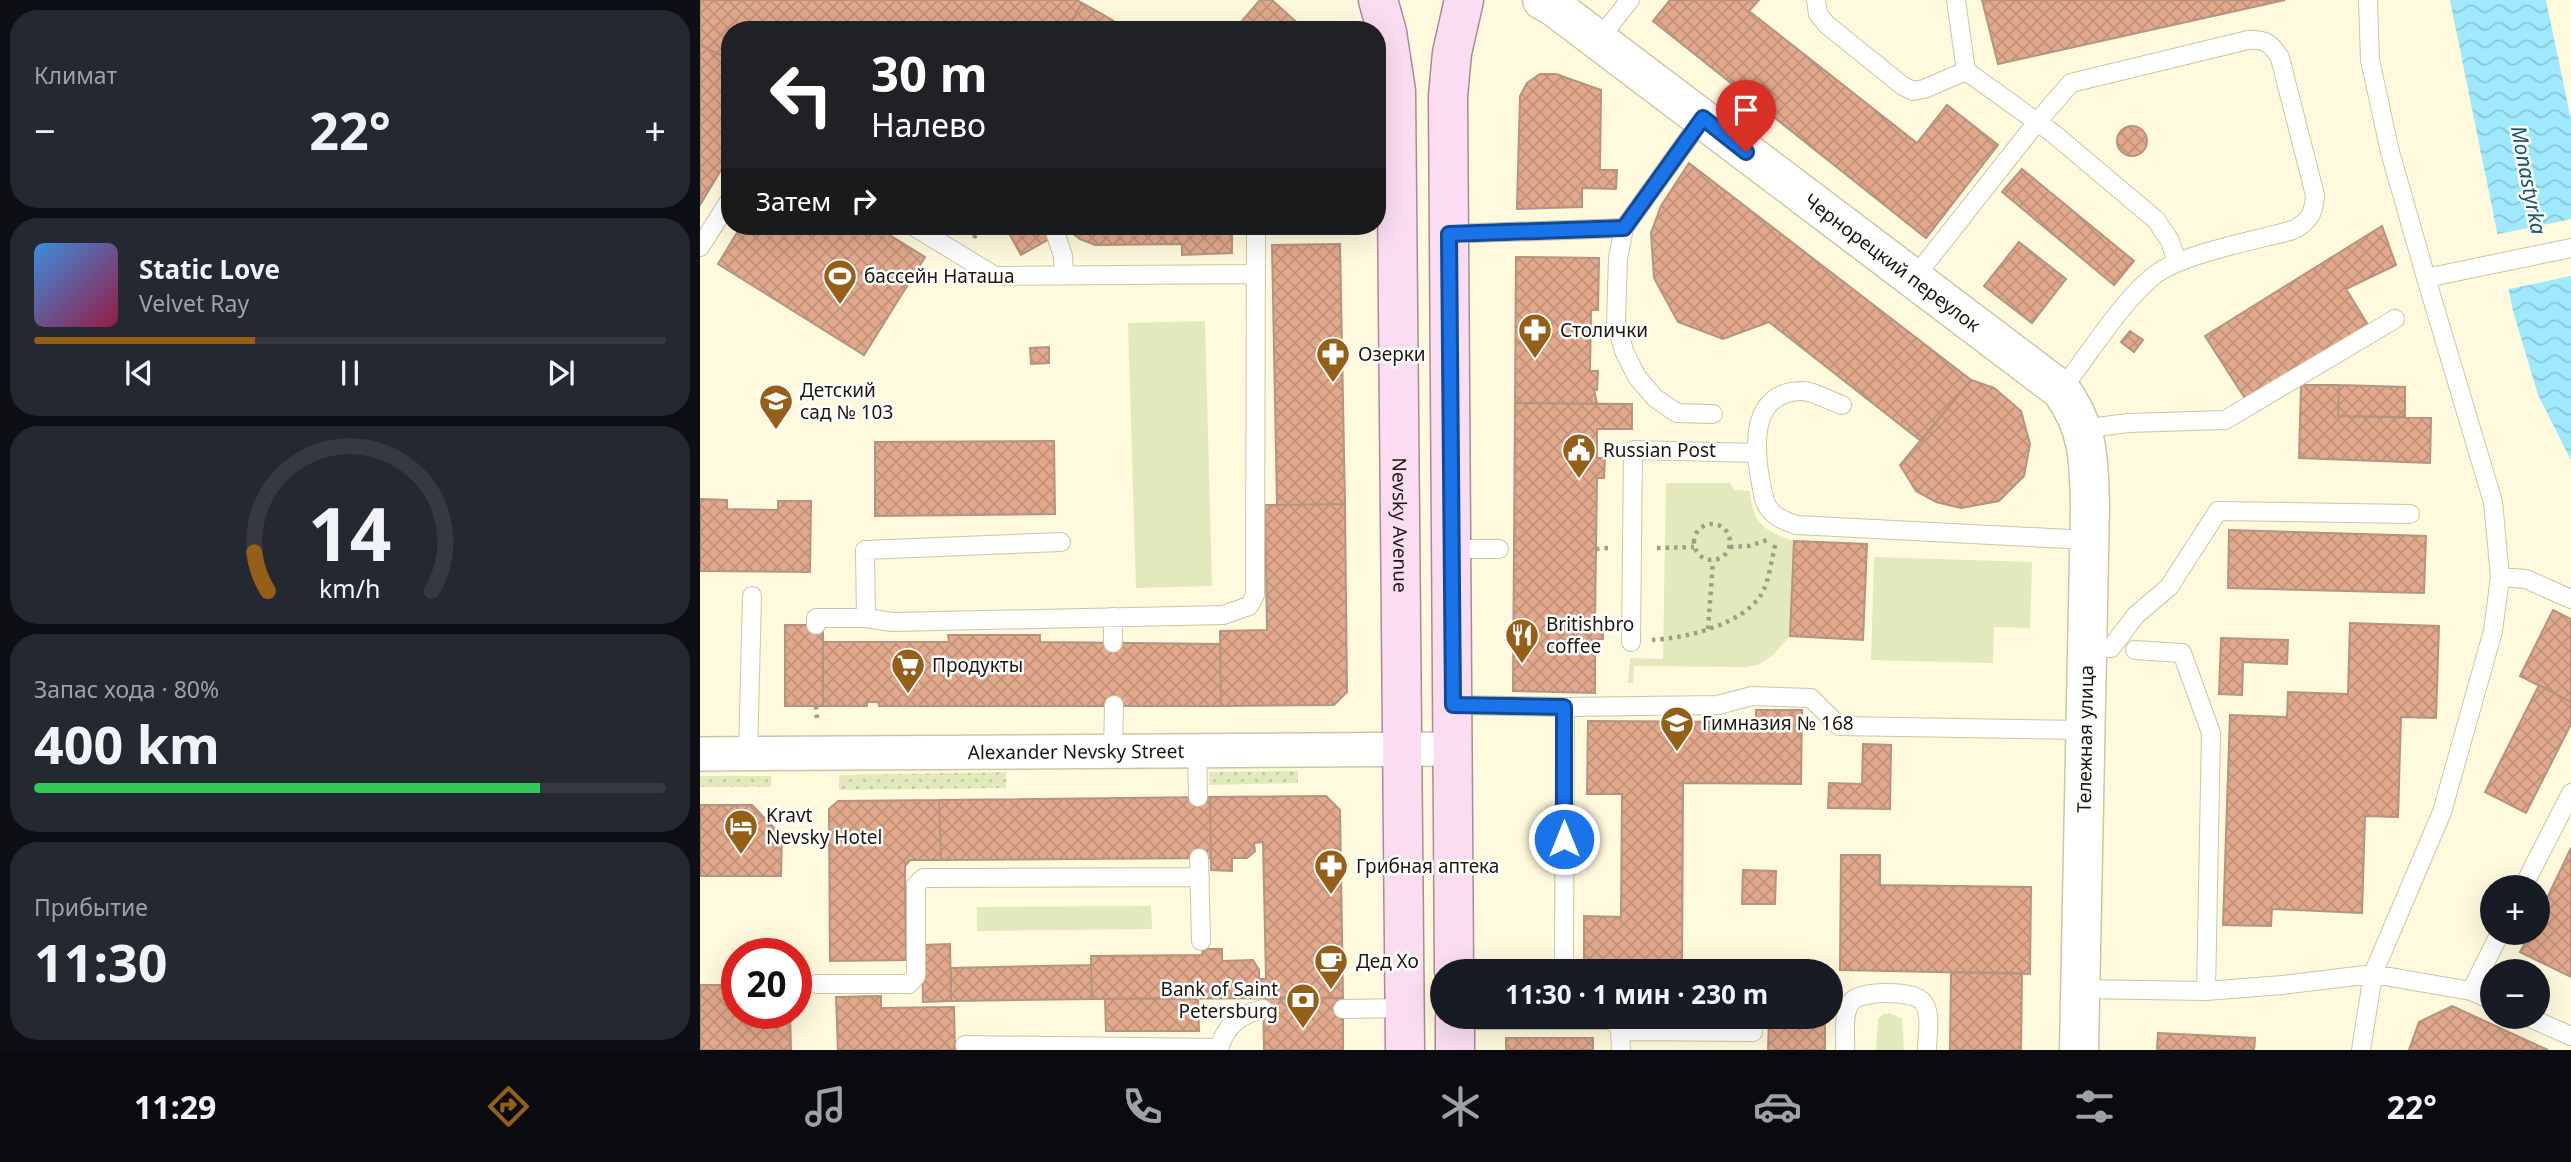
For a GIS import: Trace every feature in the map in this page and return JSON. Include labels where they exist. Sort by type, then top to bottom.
[{"type":"main road","name":"Nevsky Avenue","points":[[1378,0],[1383,21]]},
{"type":"main road","points":[[1454,959],[1448,82],[1464,0]]},
{"type":"main road","name":"Nevsky Avenue","points":[[1386,34],[1394,68],[1387,218],[1402,749],[1405,1050]]},
{"type":"street","name":"Чернорецкий переулок","points":[[1549,2],[2061,390],[2074,407],[2082,429]]},
{"type":"street","name":"Тележная улица","points":[[2079,1050],[2089,456],[2082,429]]},
{"type":"street","name":"Alexander Nevsky Street","points":[[700,754],[1454,749]]},
{"type":"lane","points":[[1598,40],[1630,0]]},
{"type":"lane","points":[[1816,0],[1818,14],[1826,24],[1903,86],[1913,91],[1966,71]]},
{"type":"lane","points":[[1956,0],[1966,71],[2037,122],[2156,220],[2170,241],[2178,262]]},
{"type":"lane","points":[[2361,1050],[2373,974],[2442,812],[2493,631],[2500,577],[2493,502],[2389,152],[2370,60],[2368,0]]},
{"type":"lane","points":[[1914,278],[2061,92],[2071,83],[2248,40],[2262,39],[2273,46],[2280,58],[2315,195],[2314,211],[2307,223],[2294,230],[2178,262],[2157,274],[2138,290],[2061,390]]},
{"type":"lane","points":[[1703,118],[1624,228],[1618,258],[1616,322],[1624,351],[1637,377],[1655,398],[1677,413],[1713,414]]},
{"type":"lane","points":[[700,247],[721,214]]},
{"type":"lane","points":[[1449,234],[1624,228]]},
{"type":"lane","points":[[928,235],[995,276],[1255,274]]},
{"type":"lane","points":[[1056,235],[1063,256],[1064,275]]},
{"type":"lane","points":[[816,625],[816,618],[866,618],[892,622],[1223,615],[1249,606],[1255,595],[1256,235]]},
{"type":"lane","points":[[2426,278],[2571,248]]},
{"type":"lane","points":[[2082,429],[2128,423],[2225,420],[2395,319]]},
{"type":"lane","points":[[1842,405],[1803,391],[1784,395],[1767,406],[1758,426],[1756,453],[1763,493],[1769,509],[1781,520],[1797,525],[2088,540]]},
{"type":"lane","points":[[1630,642],[1633,450],[1756,453]]},
{"type":"lane","points":[[2087,647],[2111,648],[2136,615],[2169,587],[2218,511],[2410,514]]},
{"type":"lane","points":[[866,618],[865,550],[1061,542]]},
{"type":"lane","points":[[1452,549],[1499,549]]},
{"type":"lane","points":[[2500,577],[2526,579],[2552,588],[2571,599]]},
{"type":"lane","points":[[748,754],[752,596]]},
{"type":"lane","points":[[1113,617],[1113,643]]},
{"type":"lane","points":[[2135,649],[2182,653],[2211,733],[2206,990]]},
{"type":"lane","points":[[1453,705],[1718,705],[1752,696],[1811,698],[1839,726],[2085,730]]},
{"type":"lane","points":[[1114,705],[1114,751]]},
{"type":"lane","points":[[1564,707],[1564,959]]},
{"type":"lane","points":[[1197,751],[1198,797]]},
{"type":"lane","points":[[2530,875],[2571,793]]},
{"type":"lane","points":[[1199,858],[1201,941]]},
{"type":"lane","points":[[816,984],[908,984],[916,976],[916,886],[923,878],[1199,877]]},
{"type":"lane","points":[[2471,991],[2494,945]]},
{"type":"lane","points":[[2081,989],[2206,990],[2283,985],[2373,974],[2480,995]]},
{"type":"lane","points":[[1845,1050],[1846,1012],[1852,1000],[1864,994],[1910,994],[1922,1000],[1928,1012],[1927,1050]]},
{"type":"lane","points":[[1343,1009],[1405,1008]]},
{"type":"lane","points":[[965,1045],[1219,1049],[1224,1032],[1236,1020],[1250,1012],[1264,1009]]},
{"type":"lane","points":[[2550,1027],[2571,1036]]},
{"type":"lane","points":[[1620,1050],[1620,1031],[1753,1032]]},
{"type":"path","points":[[1713,523],[1721,525],[1731,539],[1727,554],[1713,561],[1698,554],[1694,547],[1694,538],[1704,525],[1713,523]]},
{"type":"path","points":[[1663,640],[1727,623],[1747,610],[1762,593],[1777,537],[1749,546],[1730,547]]},
{"type":"path","points":[[1665,548],[1694,547]]},
{"type":"path","points":[[1708,629],[1713,561]]},
{"type":"green space","points":[[1205,321],[1212,586],[1136,588],[1128,323]]},
{"type":"green space","points":[[1666,483],[1730,483],[1734,490],[1750,491],[1754,511],[1762,525],[1775,534],[1794,541],[1790,636],[1772,656],[1758,665],[1634,666],[1633,683],[1628,683],[1630,658],[1663,659]]},
{"type":"green space","points":[[1874,557],[2032,562],[2030,628],[1994,627],[1993,663],[1871,660]]},
{"type":"green space","points":[[1298,771],[1298,783],[1209,785],[1209,772]]},
{"type":"green space","points":[[1006,772],[1006,788],[839,790],[839,775]]},
{"type":"green space","points":[[700,776],[771,776],[771,787],[700,787]]},
{"type":"green space","points":[[1151,906],[1152,929],[977,931],[977,907]]},
{"type":"green space","points":[[1890,1013],[1902,1019],[1904,1050],[1876,1050],[1878,1019],[1883,1014]]},
{"type":"water","name":"Monastyrka","points":[[2450,0],[2546,0],[2571,120],[2571,460],[2538,395],[2513,311]]},
{"type":"pier","points":[[2571,219],[2571,276],[2505,290],[2494,235]]},
{"type":"building","points":[[700,0],[1077,0],[1082,3],[1071,21],[721,21],[721,56],[700,45]]},
{"type":"building","points":[[1260,0],[1272,0],[1295,21],[1242,21]]},
{"type":"building","points":[[1670,0],[1759,0],[1749,11],[1917,143],[1947,105],[1998,145],[1926,238],[1653,21]]},
{"type":"building","points":[[1982,0],[2285,0],[1998,64]]},
{"type":"building","points":[[1082,3],[1114,21],[1071,21]]},
{"type":"building","points":[[700,45],[721,56],[721,170],[700,205]]},
{"type":"building","points":[[1540,74],[1556,74],[1601,90],[1600,170],[1617,170],[1616,189],[1582,188],[1582,207],[1517,209],[1520,96],[1527,83]]},
{"type":"building","points":[[2132,126],[2138,127],[2146,135],[2146,147],[2138,155],[2132,156],[2126,155],[2118,147],[2117,141],[2118,135],[2126,127]]},
{"type":"building","points":[[1689,163],[1971,380],[1921,441],[1769,322],[1723,339],[1678,322],[1654,278],[1651,233],[1661,206]]},
{"type":"building","points":[[2022,169],[2134,261],[2114,285],[2002,192]]},
{"type":"building","points":[[2382,226],[2396,265],[2346,289],[2368,325],[2246,400],[2205,336]]},
{"type":"building","name":"бассейн Наташа","points":[[736,235],[890,235],[925,257],[864,355],[718,264]]},
{"type":"building","points":[[1010,235],[1056,235],[1021,255]]},
{"type":"building","points":[[1075,235],[1232,235],[1232,253],[1182,255],[1182,244],[1095,245]]},
{"type":"building","points":[[2019,242],[2066,279],[2032,323],[1984,286]]},
{"type":"building","points":[[1340,244],[1345,504],[1277,505],[1272,245]]},
{"type":"building","points":[[1516,257],[1599,258],[1598,310],[1591,310],[1590,371],[1598,371],[1597,390],[1594,389],[1597,404],[1515,403]]},
{"type":"building","points":[[2130,331],[2143,340],[2134,352],[2121,342]]},
{"type":"building","points":[[1049,347],[1049,363],[1031,364],[1030,348]]},
{"type":"building","points":[[1971,380],[1994,388],[2021,411],[2030,444],[2024,476],[1999,501],[1961,508],[1936,502],[1916,491],[1900,465]]},
{"type":"building","points":[[2301,385],[2339,385],[2338,416],[2431,418],[2430,463],[2299,458]]},
{"type":"building","points":[[2339,385],[2405,387],[2405,417],[2338,416]]},
{"type":"building","points":[[1515,403],[1632,404],[1632,429],[1597,429],[1597,458],[1605,458],[1604,478],[1597,478],[1595,620],[1603,620],[1603,639],[1595,639],[1595,693],[1513,691]]},
{"type":"building","points":[[1054,441],[1055,514],[875,516],[875,442]]},
{"type":"building","points":[[700,499],[727,500],[727,509],[778,510],[778,501],[811,501],[810,572],[700,571]]},
{"type":"building","points":[[1345,504],[1347,692],[1334,705],[1221,706],[1220,631],[1267,630],[1265,505]]},
{"type":"building","points":[[2229,530],[2426,536],[2424,593],[2228,588]]},
{"type":"building","points":[[1794,541],[1867,544],[1863,640],[1790,636]]},
{"type":"building","points":[[2553,610],[2571,619],[2571,702],[2520,676]]},
{"type":"building","points":[[2350,623],[2439,626],[2436,718],[2401,717],[2398,817],[2365,816],[2362,913],[2272,909],[2271,926],[2223,925],[2230,715],[2287,717],[2288,692],[2348,694]]},
{"type":"building","points":[[785,625],[823,625],[823,706],[785,706]]},
{"type":"building","points":[[948,635],[1040,635],[1040,642],[1220,644],[1221,706],[879,706],[878,702],[867,702],[867,706],[823,706],[823,642],[949,642]]},
{"type":"building","points":[[2221,638],[2288,640],[2287,664],[2243,662],[2242,695],[2219,694]]},
{"type":"building","points":[[2539,685],[2571,702],[2571,724],[2526,813],[2485,792]]},
{"type":"building","points":[[1756,710],[1802,710],[1801,784],[1683,783],[1682,959],[1584,959],[1584,916],[1621,917],[1622,794],[1587,794],[1588,721],[1756,722]]},
{"type":"building","points":[[1863,744],[1891,745],[1890,809],[1828,808],[1829,783],[1862,784]]},
{"type":"building","points":[[1326,796],[1340,810],[1343,998],[1092,999],[1091,956],[1202,955],[1203,949],[1222,949],[1222,961],[1253,960],[1259,970],[1259,979],[1266,979],[1263,842],[1254,843],[1255,851],[1247,858],[1232,858],[1232,871],[1211,870],[1210,797]]},
{"type":"building","points":[[1210,797],[1211,858],[941,860],[939,800]]},
{"type":"building","points":[[939,800],[941,860],[910,860],[905,866],[906,960],[830,961],[829,809],[838,801]]},
{"type":"building","name":"Kravt Nevsky Hotel","points":[[700,805],[752,805],[782,836],[781,876],[700,876]]},
{"type":"building","points":[[2571,848],[2571,977],[2550,967],[2550,959],[2534,959],[2520,952],[2524,945],[2550,945],[2550,892]]},
{"type":"building","points":[[1841,855],[1880,855],[1880,885],[2031,887],[2030,974],[1843,970],[1843,959],[1840,959]]},
{"type":"building","points":[[1743,870],[1776,871],[1775,904],[1742,904]]},
{"type":"building","points":[[950,944],[951,1001],[923,1002],[922,945]]},
{"type":"building","points":[[1091,965],[1092,999],[951,1001],[951,968]]},
{"type":"building","points":[[1951,972],[2022,973],[2021,1050],[1950,1050]]},
{"type":"building","points":[[700,985],[721,985],[721,1029],[790,1029],[791,1050],[700,1050]]},
{"type":"building","points":[[881,996],[881,1008],[954,1007],[955,1050],[838,1050],[836,997]]},
{"type":"building","name":"Bank of Saint Petersburg","points":[[1263,997],[1343,998],[1343,1050],[1264,1050]]},
{"type":"building","points":[[1198,998],[1199,1031],[1106,1031],[1105,999]]},
{"type":"building","points":[[2452,1006],[2480,1019],[2480,1029],[2502,1029],[2548,1050],[2409,1050],[2419,1022]]},
{"type":"building","points":[[1769,1029],[1825,1029],[1825,1050],[1768,1050]]},
{"type":"building","points":[[2158,1033],[2255,1038],[2254,1050],[2157,1050]]},
{"type":"building","points":[[1506,1038],[1593,1038],[1593,1050],[1506,1050]]},
{"type":"place","name":"бассейн Наташа","points":[[840,306]]},
{"type":"place","name":"Столички","points":[[1535,360]]},
{"type":"place","name":"Озерки","points":[[1333,384]]},
{"type":"place","name":"Детский сад № 103","points":[[776,431]]},
{"type":"place","name":"Russian Post","points":[[1579,480]]},
{"type":"place","name":"Britishbro coffee","points":[[1522,665]]},
{"type":"place","name":"Продукты","points":[[908,695]]},
{"type":"place","name":"Гимназия № 168","points":[[1677,753]]},
{"type":"place","name":"Kravt Nevsky Hotel","points":[[741,856]]},
{"type":"place","name":"Грибная аптека","points":[[1331,896]]},
{"type":"place","name":"Дед Хо","points":[[1331,991]]},
{"type":"place","name":"Bank of Saint Petersburg","points":[[1303,1030]]},
{"type":"route","points":[[1564,839],[1564,707],[1453,705],[1449,234],[1624,228],[1703,118],[1746,152]]}]
